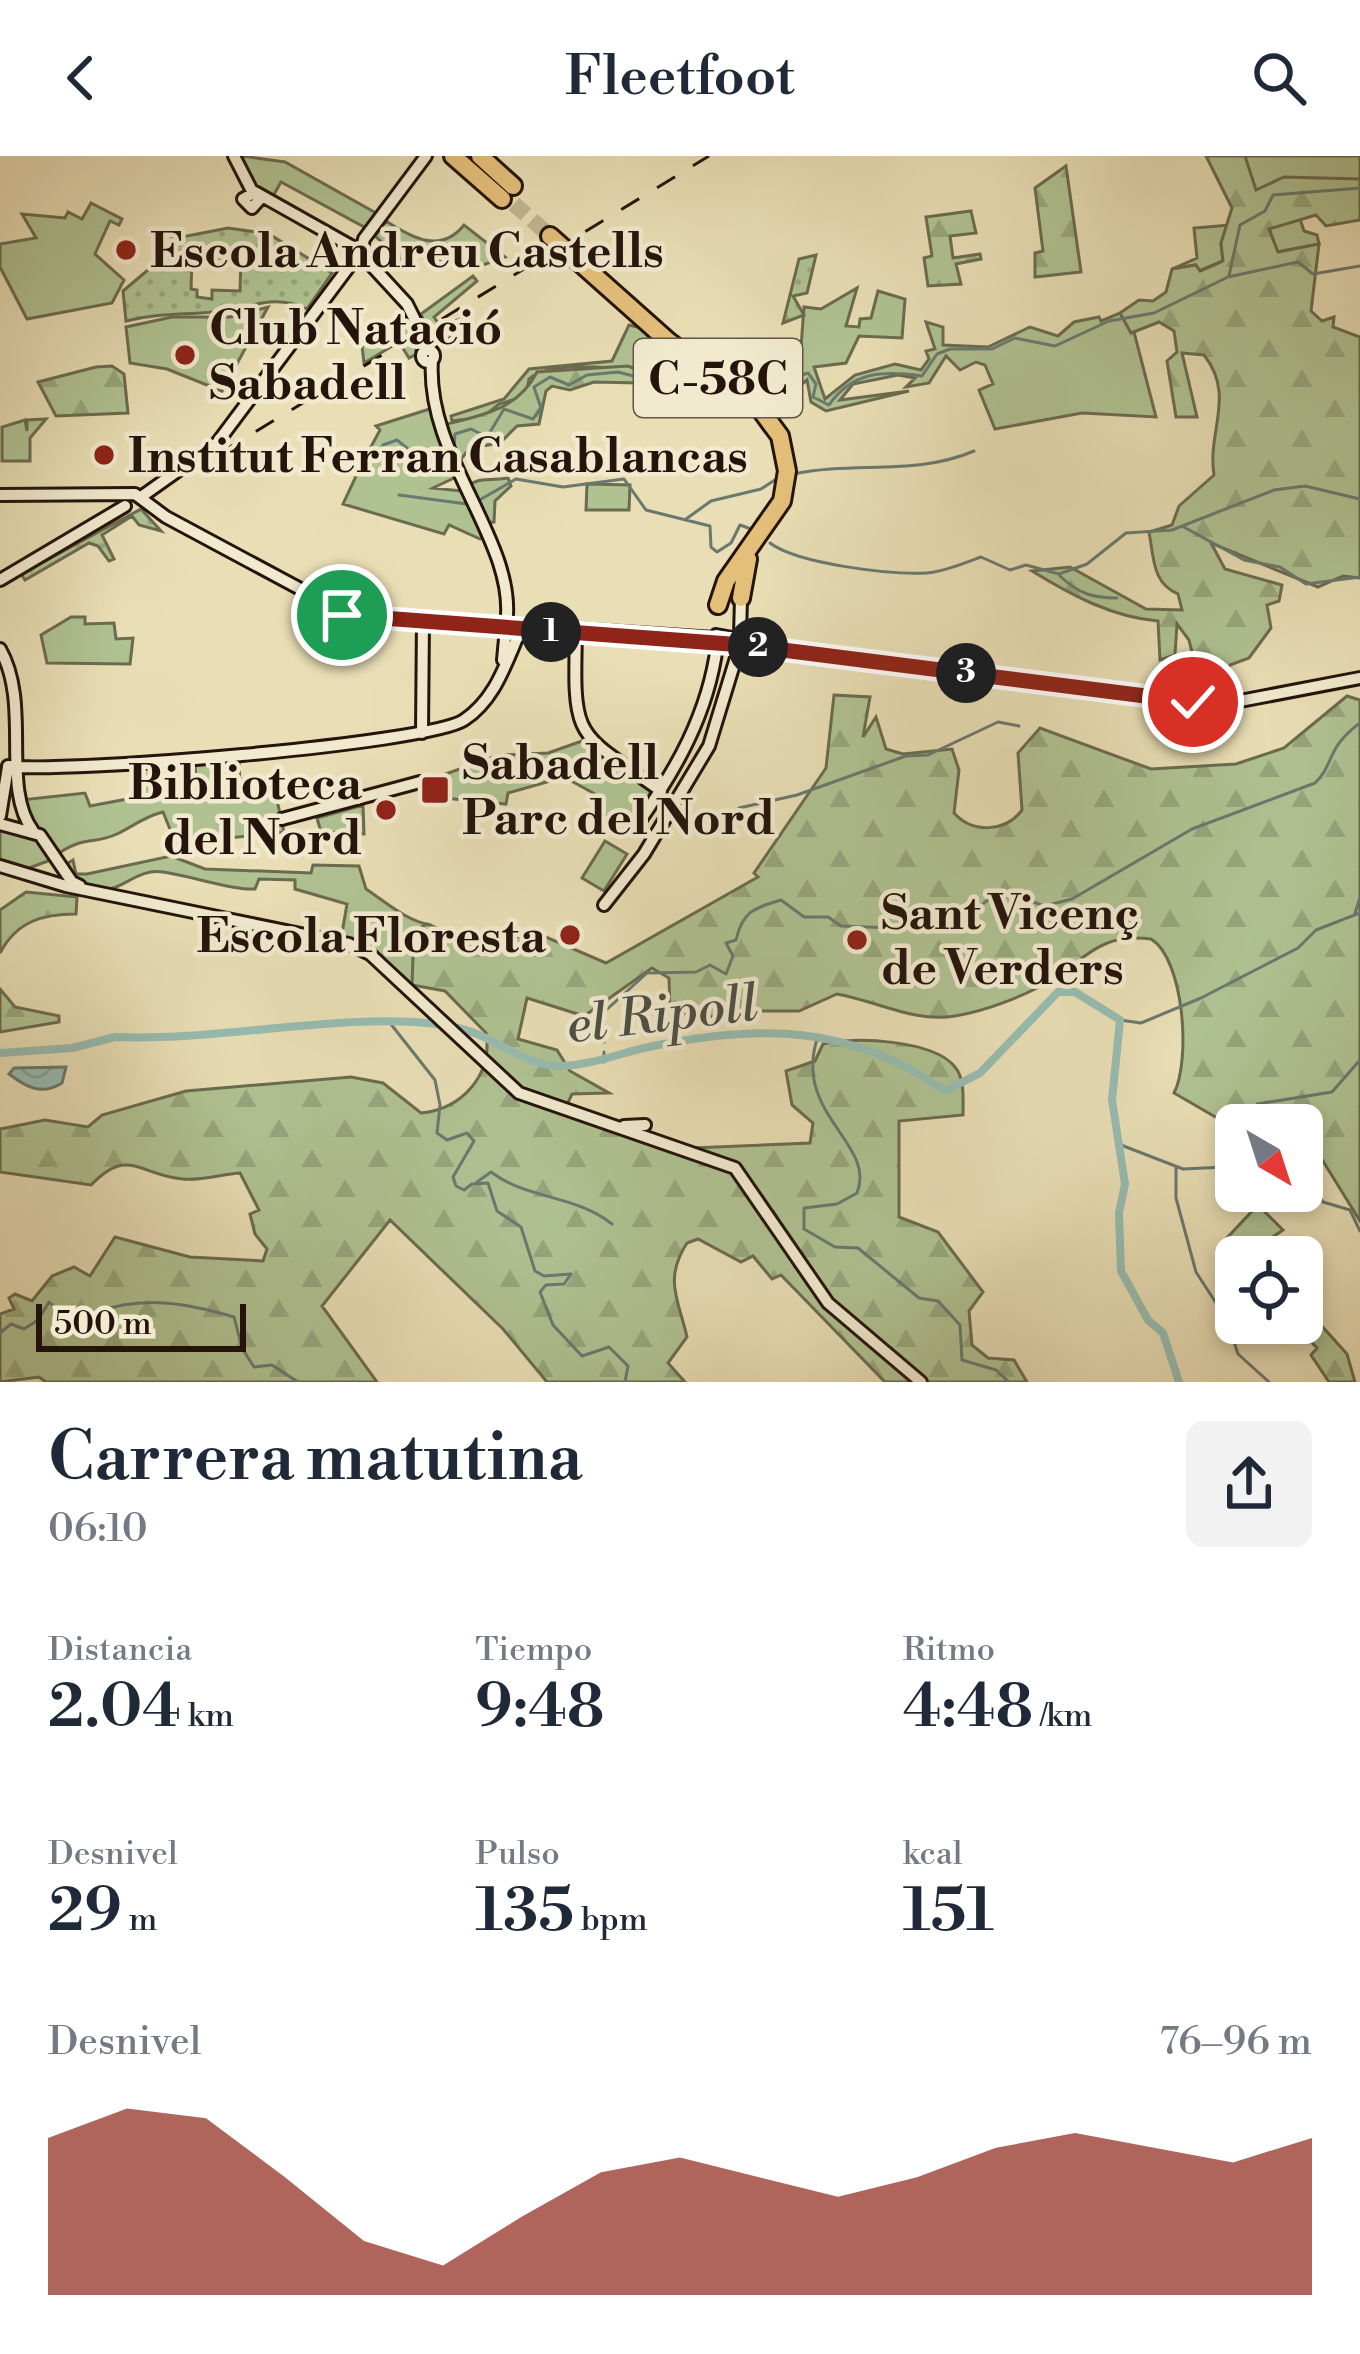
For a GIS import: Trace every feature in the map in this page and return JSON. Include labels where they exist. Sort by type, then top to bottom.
[{"type":"highway","points":[[453,156],[507,192],[479,156]]},
{"type":"highway","name":"C-58C","points":[[552,233],[677,348],[763,411],[779,436],[788,471],[780,510],[747,561],[741,601]]},
{"type":"highway","name":"C-58C","points":[[718,608],[726,581],[776,516],[788,471]]},
{"type":"street","points":[[13,768],[82,760],[266,752],[422,731],[462,717],[500,672],[513,623],[509,596],[496,553],[455,473],[429,358],[404,306],[355,251],[252,194],[234,156]]},
{"type":"street","points":[[205,453],[424,157]]},
{"type":"street","points":[[0,578],[205,453],[355,251]]},
{"type":"street","points":[[0,495],[130,498],[342,615],[715,640],[1226,705],[1360,678]]},
{"type":"street","points":[[0,578],[38,561],[130,498]]},
{"type":"street","points":[[637,825],[662,789],[706,698],[718,608],[734,599],[741,601]]},
{"type":"street","name":"C-58C","points":[[741,601],[741,643]]},
{"type":"street","points":[[422,731],[424,621]]},
{"type":"street","points":[[513,623],[579,634],[715,640]]},
{"type":"street","points":[[579,634],[579,700],[587,732],[662,789]]},
{"type":"street","points":[[604,905],[679,800],[721,718],[741,643]]},
{"type":"street","points":[[0,649],[16,694],[13,768],[0,820],[33,831]]},
{"type":"street","points":[[0,664],[10,700],[21,814],[72,883],[83,888]]},
{"type":"street","points":[[282,819],[420,782]]},
{"type":"street","points":[[16,872],[45,865],[51,849]]},
{"type":"street","points":[[0,866],[349,944],[388,967],[494,1072],[525,1096],[716,1158],[740,1173],[824,1298],[921,1382]]},
{"type":"street","points":[[608,1124],[645,1125]]},
{"type":"green space","points":[[242,156],[285,162],[376,213],[366,228],[281,182],[272,198],[253,186]]},
{"type":"green space","points":[[1206,156],[1245,156],[1256,190],[1284,177],[1360,179],[1360,220],[1326,226],[1316,215],[1269,229],[1278,252],[1319,244],[1311,311],[1322,321],[1334,317],[1333,327],[1360,337],[1360,578],[1343,576],[1318,587],[1211,543],[1225,569],[1282,585],[1279,601],[1267,605],[1271,628],[1249,658],[1230,665],[1219,679],[1196,669],[1189,640],[1177,624],[1175,655],[1160,660],[1158,621],[1092,604],[1032,571],[1070,567],[1146,609],[1182,610],[1178,594],[1159,576],[1149,532],[1172,525],[1179,506],[1214,475],[1218,384],[1204,355],[1182,353],[1197,417],[1176,417],[1167,361],[1177,352],[1174,331],[1159,322],[1131,333],[1120,313],[1139,300],[1153,301],[1166,292],[1172,269],[1196,265],[1200,271],[1223,261],[1221,243],[1232,208]]},
{"type":"green space","points":[[1243,156],[1360,156],[1360,183],[1256,191]]},
{"type":"green space","points":[[1066,166],[1081,272],[1035,277],[1035,253],[1043,251],[1035,188]]},
{"type":"green space","points":[[91,203],[122,219],[119,225],[110,221],[95,254],[124,280],[112,303],[27,319],[0,267],[0,244],[36,238],[22,214],[65,218],[68,212],[82,219]]},
{"type":"green space","points":[[971,211],[976,233],[950,236],[953,258],[980,254],[981,259],[956,264],[961,284],[928,286],[924,258],[932,256],[926,217]]},
{"type":"green space","points":[[1300,219],[1304,231],[1317,235],[1319,244],[1277,252],[1269,228]]},
{"type":"green space","points":[[386,221],[416,237],[436,241],[464,225],[505,257],[472,269],[415,255],[410,267],[375,236]]},
{"type":"green space","points":[[1230,225],[1221,243],[1223,261],[1199,271],[1195,265],[1172,269],[1197,258],[1194,228]]},
{"type":"green space","points":[[228,228],[269,234],[332,273],[307,309],[271,302],[126,321],[123,291],[161,259],[171,239]],"holes":[[[192,258],[241,258],[240,291],[212,290],[212,299],[197,297],[197,290],[191,289]]]},
{"type":"green space","points":[[816,255],[807,293],[793,296],[804,315],[783,323],[799,259]]},
{"type":"green space","points":[[473,276],[477,281],[434,317],[441,327],[465,317],[470,326],[435,347],[421,314]]},
{"type":"green space","points":[[857,288],[846,326],[859,327],[860,319],[871,318],[878,291],[905,299],[902,338],[859,336],[846,363],[814,367],[825,399],[855,375],[895,364],[921,370],[929,359],[926,351],[935,349],[926,322],[943,327],[943,345],[988,347],[1030,327],[1058,336],[1074,322],[1099,317],[1101,321],[1120,313],[1134,332],[1156,417],[1082,413],[995,429],[979,390],[993,384],[985,365],[976,362],[960,370],[946,356],[929,383],[906,387],[915,378],[898,375],[853,384],[840,400],[909,391],[826,411],[811,402],[807,380],[791,393],[782,383],[763,389],[769,396],[764,399],[754,397],[727,373],[734,361],[759,374],[789,374],[800,361],[804,307],[821,309]]},
{"type":"green space","name":"Club Natació Sabadell","points":[[268,307],[222,391],[167,369],[130,363],[126,327],[172,317],[230,317]]},
{"type":"green space","points":[[409,322],[417,354],[409,358],[399,342],[364,363],[362,346]]},
{"type":"green space","points":[[629,325],[641,328],[674,358],[664,379],[615,369],[556,369],[529,379],[526,396],[499,404],[483,417],[452,421],[451,416],[504,399],[529,369],[612,361]]},
{"type":"green space","points":[[677,359],[699,373],[701,381],[651,399],[639,383],[594,382],[570,390],[552,386],[546,391],[539,424],[517,426],[500,443],[470,448],[457,464],[447,424],[511,402],[537,372],[628,366],[664,380]]},
{"type":"green space","points":[[112,366],[124,374],[128,413],[56,416],[38,382]]},
{"type":"green space","points":[[436,407],[456,477],[433,488],[461,491],[478,481],[508,478],[511,486],[495,501],[494,522],[482,523],[486,537],[480,539],[449,525],[444,534],[343,504],[357,474],[363,474],[358,471],[380,430],[376,426]]},
{"type":"green space","points":[[46,419],[30,438],[30,461],[2,461],[2,427],[25,420],[27,431],[27,420]]},
{"type":"green space","points":[[587,484],[630,485],[629,510],[586,510]]},
{"type":"green space","points":[[141,509],[161,531],[139,525],[132,516],[102,535],[114,559],[109,561],[98,546],[89,543],[25,580],[21,574]]},
{"type":"green space","points":[[71,617],[85,617],[85,624],[114,623],[116,639],[133,638],[130,664],[47,663],[41,635]]},
{"type":"green space","points":[[834,695],[870,697],[863,737],[876,717],[886,749],[903,754],[952,749],[959,770],[954,813],[970,824],[989,828],[1007,823],[1022,810],[1018,753],[1040,728],[1151,769],[1236,764],[1284,748],[1347,696],[1360,700],[1360,1221],[1323,1161],[1323,1104],[1215,1104],[1215,1117],[1174,1093],[1182,1058],[1181,1011],[1171,967],[1151,939],[1107,943],[1017,997],[979,1011],[940,1017],[910,1014],[837,994],[799,1011],[739,1011],[703,1018],[670,1010],[669,978],[652,968],[584,1016],[527,998],[518,1039],[557,1050],[570,1071],[609,1093],[572,1094],[564,1111],[692,1148],[810,1143],[813,1123],[792,1105],[786,1071],[815,1061],[823,1044],[892,1042],[945,1058],[960,1077],[963,1115],[899,1121],[899,1217],[938,1232],[983,1292],[969,1311],[972,1345],[988,1358],[1014,1360],[1027,1382],[885,1382],[781,1275],[772,1279],[753,1256],[741,1262],[698,1239],[687,1243],[674,1280],[687,1337],[668,1363],[685,1382],[547,1382],[503,1329],[390,1220],[322,1306],[377,1382],[46,1382],[39,1377],[0,1382],[0,1314],[14,1309],[9,1298],[15,1294],[32,1301],[52,1276],[74,1267],[90,1276],[115,1237],[190,1257],[263,1261],[267,1249],[255,1234],[250,1214],[259,1210],[240,1173],[183,1179],[125,1165],[104,1173],[91,1185],[0,1172],[0,1129],[45,1120],[88,1127],[102,1115],[186,1091],[351,1077],[383,1083],[421,1113],[449,1105],[479,1076],[485,1063],[486,1033],[445,991],[412,985],[414,931],[427,924],[475,943],[539,934],[606,963],[758,877],[754,873],[826,768]]},
{"type":"green space","points":[[582,741],[652,789],[639,817],[593,815],[595,794],[564,777],[508,793],[506,804],[423,796],[423,782],[499,755],[548,753]]},
{"type":"green space","points":[[239,759],[240,785],[273,782],[284,832],[176,844],[163,812],[59,853],[27,819],[21,800],[85,793],[90,806],[143,796],[140,764],[172,761],[179,782],[196,790],[195,762]]},
{"type":"green space","points":[[363,805],[364,834],[321,832],[317,818]]},
{"type":"green space","points":[[0,826],[31,833],[50,854],[48,861],[29,868],[0,864]]},
{"type":"green space","points":[[605,841],[627,854],[604,891],[582,878]]},
{"type":"green space","points":[[171,856],[205,869],[311,873],[313,865],[359,866],[366,889],[404,915],[430,925],[412,985],[341,939],[347,904],[295,889],[295,880],[259,879],[255,889],[246,889],[150,872],[106,890],[80,881],[63,866],[73,860],[76,874],[87,874]]},
{"type":"green space","points":[[26,892],[77,897],[76,914],[32,922],[14,933],[0,953],[0,910]]},
{"type":"green space","points":[[0,989],[15,1007],[59,1016],[59,1022],[0,1032]]},
{"type":"green space","points":[[1251,1212],[1265,1212],[1283,1230],[1274,1236],[1229,1236]]},
{"type":"green space","points":[[1323,1327],[1347,1354],[1355,1382],[1329,1382],[1311,1355],[1317,1348],[1313,1344],[1323,1344]]},
{"type":"water","points":[[66,1067],[62,1083],[48,1089],[28,1086],[9,1074],[14,1068]]},
{"type":"waterway","points":[[1229,276],[1240,225],[1265,211],[1273,195],[1360,188]]},
{"type":"waterway","points":[[744,386],[758,389],[808,373],[816,384],[813,397],[829,405],[859,379],[922,376],[937,354],[950,349],[992,349],[1015,338],[1055,346],[1109,321],[1154,313],[1228,277],[1298,262],[1313,274],[1360,266]]},
{"type":"waterway","points":[[454,450],[455,434],[471,429],[487,437],[504,409],[533,419],[541,408],[534,387],[550,377],[569,385],[587,375],[618,372],[676,387],[700,377],[714,381]]},
{"type":"waterway","points":[[373,460],[383,445],[397,440],[425,463],[435,455],[447,456]]},
{"type":"waterway","points":[[793,474],[907,466],[974,451]]},
{"type":"waterway","points":[[686,519],[711,501],[761,489],[778,478]]},
{"type":"waterway","points":[[476,502],[516,479],[563,487],[624,479],[646,510],[710,526],[711,547],[717,552],[731,543],[740,525],[751,529]]},
{"type":"waterway","points":[[770,543],[801,557],[869,570],[934,572],[981,557],[1010,570],[1026,565],[1059,574],[1087,564],[1126,533],[1172,530],[1274,490],[1305,486],[1360,499]]},
{"type":"waterway","points":[[399,495],[467,504]]},
{"type":"waterway","points":[[1182,526],[1244,560],[1280,567],[1306,584],[1360,577]]},
{"type":"waterway","points":[[1060,576],[1087,594],[1117,598]]},
{"type":"waterway","points":[[739,808],[797,795],[906,756],[928,755],[998,722],[1019,726]]},
{"type":"waterway","points":[[604,1042],[604,1012],[647,973],[696,972],[710,965],[726,974],[733,956],[726,943],[736,940],[742,922],[757,908],[781,900],[804,917],[828,917],[841,926],[945,930],[969,919],[986,901],[1015,895],[1044,906],[1072,899],[1192,829],[1315,783],[1341,741],[1360,723]]},
{"type":"waterway","points":[[1355,913],[1360,898]]},
{"type":"waterway","points":[[1120,1020],[1141,1023],[1201,998],[1298,948],[1316,930],[1360,913]]},
{"type":"waterway","name":"el Ripoll","points":[[0,1053],[72,1048],[115,1037],[377,1021],[446,1026],[529,1059],[561,1066],[689,1040],[766,1033],[803,1035],[874,1053],[945,1091],[980,1073],[1058,992],[1075,992],[1120,1020],[1112,1100],[1125,1184],[1119,1213],[1121,1271],[1148,1320],[1163,1333],[1179,1382]]},
{"type":"waterway","points":[[390,1023],[435,1080],[440,1105],[437,1133],[447,1140],[467,1133],[474,1141],[453,1177],[456,1186],[464,1190],[488,1183],[497,1211],[521,1227],[535,1271],[544,1276],[571,1274],[564,1284],[546,1285],[540,1292],[553,1325],[582,1356],[609,1347],[628,1366],[625,1382]]},
{"type":"waterway","points":[[818,1036],[813,1063],[816,1086],[856,1158],[860,1175],[857,1193],[837,1204],[804,1208],[804,1229],[835,1247],[858,1248],[919,1298],[938,1301],[960,1325],[962,1360],[996,1370],[1009,1382]]},
{"type":"waterway","points":[[604,1052],[604,1062]]},
{"type":"waterway","points":[[1257,1104],[1332,1092],[1360,1060]]},
{"type":"waterway","points":[[1121,1145],[1183,1169],[1215,1167]]},
{"type":"waterway","points":[[1176,1167],[1176,1198],[1196,1272],[1227,1320],[1238,1354],[1269,1382]]},
{"type":"waterway","points":[[477,1182],[491,1172],[520,1188],[582,1207],[612,1224]]},
{"type":"waterway","points":[[1323,1202],[1350,1210],[1360,1231]]},
{"type":"waterway","points":[[0,1333],[11,1324],[24,1329],[38,1320],[49,1302],[60,1312],[72,1307],[95,1313],[130,1304],[181,1305],[234,1317],[242,1348],[254,1367],[272,1365],[298,1382]]},
{"type":"tunnel","points":[[496,188],[550,236]]},
{"type":"railway","points":[[442,319],[709,156]]},
{"type":"railway","points":[[184,475],[400,344]]},
{"type":"place","name":"Escola Andreu Castells","points":[[126,250]]},
{"type":"place","name":"Club Natació Sabadell","points":[[185,355]]},
{"type":"place","name":"Institut Ferran Casablancas","points":[[104,455]]},
{"type":"place","name":"Sabadell Parc del Nord","points":[[435,790]]},
{"type":"place","name":"Biblioteca del Nord","points":[[386,810]]},
{"type":"place","name":"Escola Floresta","points":[[570,935]]},
{"type":"place","name":"Sant Vicenç de Verders","points":[[857,940]]},
{"type":"route","points":[[342,615],[743,645],[1193,702]]}]
